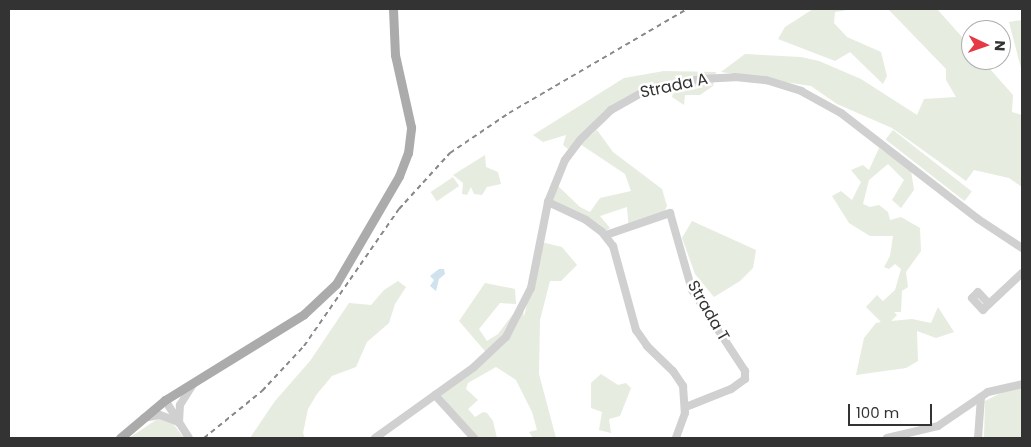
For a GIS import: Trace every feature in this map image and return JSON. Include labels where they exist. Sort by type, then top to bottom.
[{"type":"main road","points":[[120,438],[140,419],[165,400],[284,328],[327,294],[400,176],[411,127],[395,55],[393,9]]},
{"type":"street","name":"Strada A","points":[[375,438],[490,354],[516,322],[533,283],[548,202],[556,178],[575,146],[624,100],[650,88],[682,81],[749,78],[792,88],[832,107],[978,219],[1022,248]]},
{"type":"street","points":[[548,202],[574,214],[606,235],[618,259],[636,330],[647,346],[677,375],[684,391],[686,407],[676,438]]},
{"type":"street","name":"Strada T","points":[[606,235],[670,213],[692,290],[745,371],[744,379],[731,389],[686,407]]},
{"type":"street","points":[[989,304],[1022,273]]},
{"type":"street","points":[[179,423],[180,404],[196,382]]},
{"type":"street","points":[[887,438],[945,423],[981,397],[999,387],[1022,384]]},
{"type":"street","points":[[435,395],[474,438]]},
{"type":"street","points":[[978,438],[981,397]]},
{"type":"street","points":[[165,400],[189,438]]},
{"type":"street","points":[[140,419],[165,415],[179,423]]},
{"type":"shaded area","points":[[813,9],[854,9],[835,12],[834,23],[847,37],[881,52],[887,76],[883,84],[850,52],[835,61],[778,39],[785,27]]},
{"type":"shaded area","points":[[888,9],[937,9],[961,36],[961,70],[991,70],[1013,95],[1012,112],[1022,115],[1022,187],[1009,178],[974,170],[966,181],[892,128],[837,104],[811,86],[721,72],[745,54],[801,57],[819,61],[861,79],[917,115],[924,99],[956,97],[946,80],[946,69]]},
{"type":"shaded area","points":[[1022,20],[1022,72],[1011,30],[1011,22]]},
{"type":"shaded area","points":[[664,71],[716,72],[713,86],[700,95],[685,95],[684,105],[672,97],[674,89],[693,82],[635,92],[568,149],[563,145],[566,135],[543,142],[533,135],[624,78]]},
{"type":"shaded area","points":[[597,130],[613,152],[662,189],[667,206],[662,217],[629,230],[627,207],[600,216],[610,228],[606,231],[552,202],[558,186],[580,207],[590,212],[600,198],[631,191],[625,174],[580,144]]},
{"type":"shaded area","points":[[893,130],[972,192],[964,201],[886,139]]},
{"type":"shaded area","points":[[879,148],[911,170],[914,190],[901,208],[892,200],[904,180],[888,164],[869,180],[863,204],[870,207],[879,205],[888,212],[890,220],[901,217],[920,228],[921,251],[906,272],[908,287],[902,291],[901,312],[894,312],[897,315],[891,321],[912,319],[931,323],[938,307],[954,332],[936,338],[917,331],[918,361],[906,368],[856,375],[864,338],[876,323],[881,322],[866,307],[877,295],[883,301],[895,290],[901,269],[895,264],[889,269],[884,267],[890,256],[893,236],[870,236],[849,223],[832,196],[841,191],[852,200],[861,182],[851,170],[863,165],[869,170]]},
{"type":"shaded area","points":[[485,155],[486,167],[498,172],[501,184],[487,187],[482,195],[474,194],[471,187],[467,195],[462,194],[463,183],[453,175]]},
{"type":"shaded area","points":[[453,177],[459,186],[437,201],[431,192]]},
{"type":"shaded area","points":[[692,221],[756,250],[753,268],[740,281],[714,297],[695,274],[682,238]]},
{"type":"shaded area","points":[[541,242],[562,247],[577,265],[561,281],[550,281],[540,320],[539,374],[556,438],[533,438],[529,432],[537,430],[532,412],[516,380],[496,367],[468,383],[466,389],[478,400],[468,409],[475,417],[483,412],[487,413],[493,421],[497,438],[476,438],[440,394],[490,357],[459,321],[485,283],[515,289],[516,304],[500,303],[479,329],[487,341],[498,334],[522,302],[524,317]]},
{"type":"shaded area","points":[[398,281],[406,287],[395,304],[389,323],[367,342],[356,367],[332,376],[317,394],[308,409],[303,433],[305,438],[250,438],[275,401],[310,361],[349,303],[371,305],[384,290]]},
{"type":"shaded area","points":[[601,374],[618,385],[626,383],[631,388],[620,416],[609,419],[611,433],[599,430],[602,412],[591,408],[591,383]]},
{"type":"shaded area","points":[[1022,387],[1022,438],[984,438],[985,401],[1005,391]]},
{"type":"shaded area","points":[[159,418],[171,421],[184,438],[129,438]]},
{"type":"water","points":[[439,269],[444,269],[445,274],[439,279],[436,291],[430,286],[434,280],[430,276]]},
{"type":"railway","points":[[204,438],[262,391],[304,346],[399,209],[450,153],[509,113],[687,9]]}]
